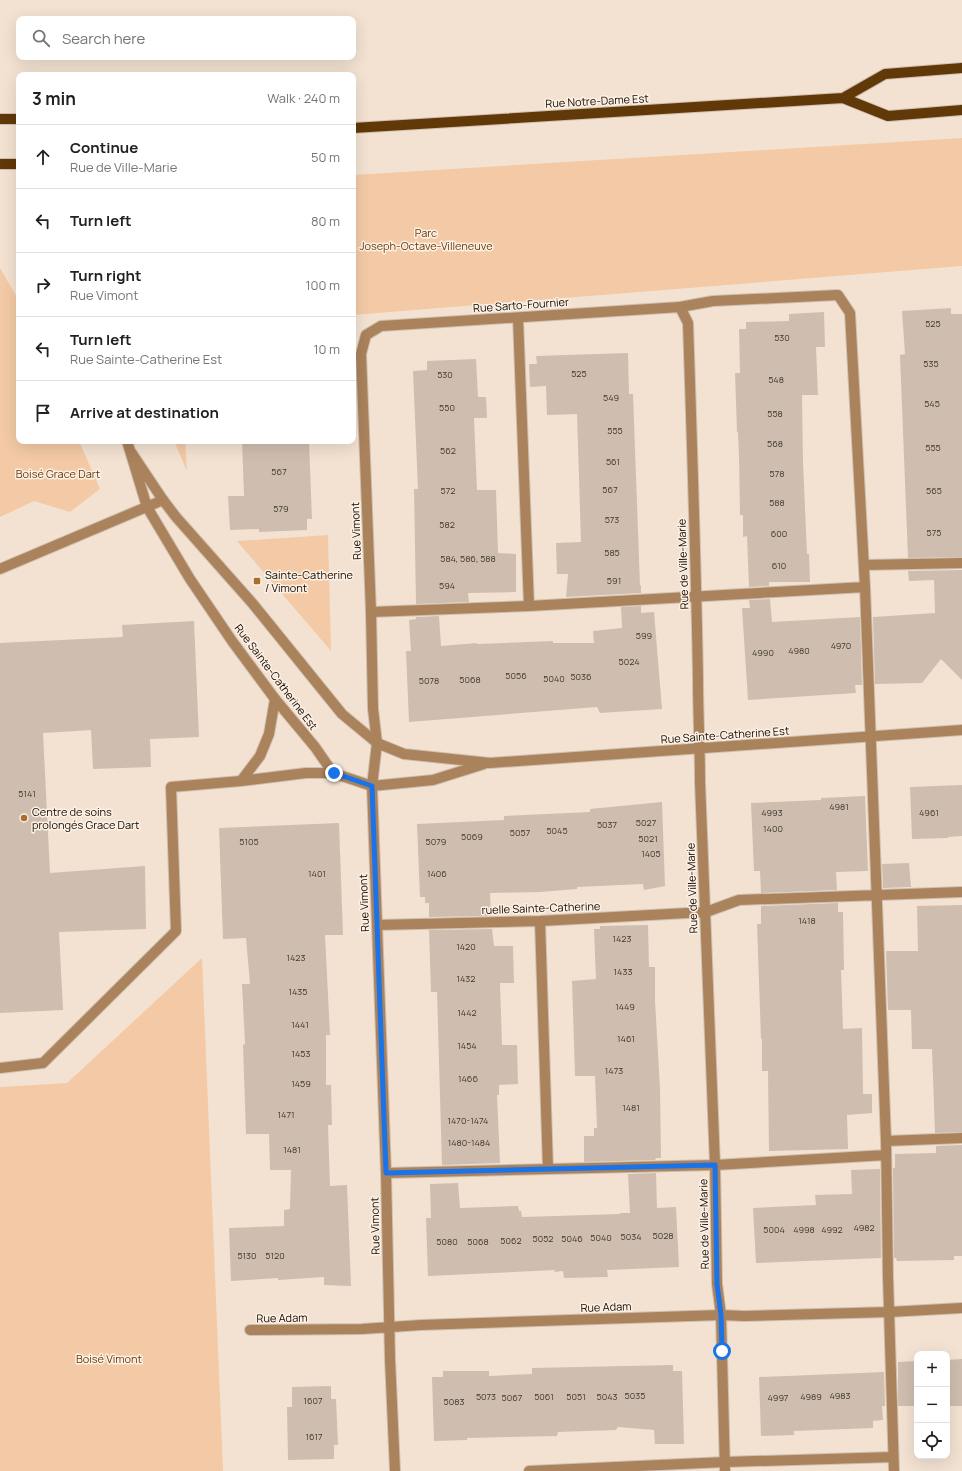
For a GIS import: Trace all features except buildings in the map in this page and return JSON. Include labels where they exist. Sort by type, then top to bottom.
[{"type":"main road","name":"Rue Notre-Dame Est","points":[[843,98],[885,74],[962,68]]},
{"type":"main road","name":"Rue Notre-Dame Est","points":[[356,128],[843,98],[888,116],[962,110]]},
{"type":"main road","points":[[0,119],[16,120]]},
{"type":"main road","points":[[0,164],[16,164]]},
{"type":"street","name":"Rue Sarto-Fournier","points":[[366,334],[381,326],[680,307],[713,301],[838,295],[850,313],[864,565]]},
{"type":"street","name":"Rue de Ville-Marie","points":[[680,307],[688,323],[700,782],[715,1165],[717,1284],[721,1315],[725,1467]]},
{"type":"street","points":[[518,318],[529,606]]},
{"type":"street","name":"Rue Vimont","points":[[366,334],[361,354],[371,612],[373,709],[377,743],[372,786],[395,1471]]},
{"type":"street","name":"Rue Sainte-Catherine Est","points":[[128,444],[147,507],[190,579],[232,641],[334,773],[372,786],[433,780],[490,763]]},
{"type":"street","name":"Rue Sainte-Catherine Est","points":[[131,452],[163,500],[253,604],[342,714],[377,743],[404,754],[490,763],[962,730]]},
{"type":"street","points":[[0,569],[163,500]]},
{"type":"street","points":[[894,1471],[886,1141],[864,565],[962,562]]},
{"type":"street","points":[[371,612],[529,606],[865,587]]},
{"type":"street","points":[[241,781],[260,756],[269,734],[275,698]]},
{"type":"street","points":[[0,1068],[43,1063],[176,931],[171,787],[241,781],[306,773],[334,773]]},
{"type":"street","name":"ruelle Sainte-Catherine","points":[[377,925],[540,921],[706,912],[739,900],[962,892]]},
{"type":"street","points":[[540,921],[548,1169]]},
{"type":"street","points":[[886,1141],[962,1138]]},
{"type":"street","points":[[386,1173],[715,1165],[886,1155]]},
{"type":"street","name":"Rue Adam","points":[[250,1330],[390,1328],[421,1325],[721,1315],[744,1316],[889,1312],[962,1308]]},
{"type":"street","points":[[529,1471],[725,1467],[893,1457]]},
{"type":"green space","name":"Parc Joseph-Octave-Villeneuve","points":[[962,138],[962,266],[356,315],[356,175]]},
{"type":"green space","name":"Boisé Grace Dart","points":[[0,268],[16,296],[16,444],[80,444],[100,489],[70,512],[34,501],[0,517]]},
{"type":"green space","points":[[175,444],[185,444],[187,471]]},
{"type":"green space","points":[[328,535],[331,651],[237,541]]},
{"type":"green space","name":"Boisé Vimont","points":[[202,958],[223,1471],[0,1471],[0,1087],[67,1083]]},
{"type":"place","name":"Sainte-Catherine / Vimont","points":[[257,581]]},
{"type":"place","name":"Centre de soins prolongés Grace Dart","points":[[24,818]]},
{"type":"route","points":[[334,773],[372,786],[386,1173],[715,1165],[717,1284],[721,1315],[722,1351]]}]
